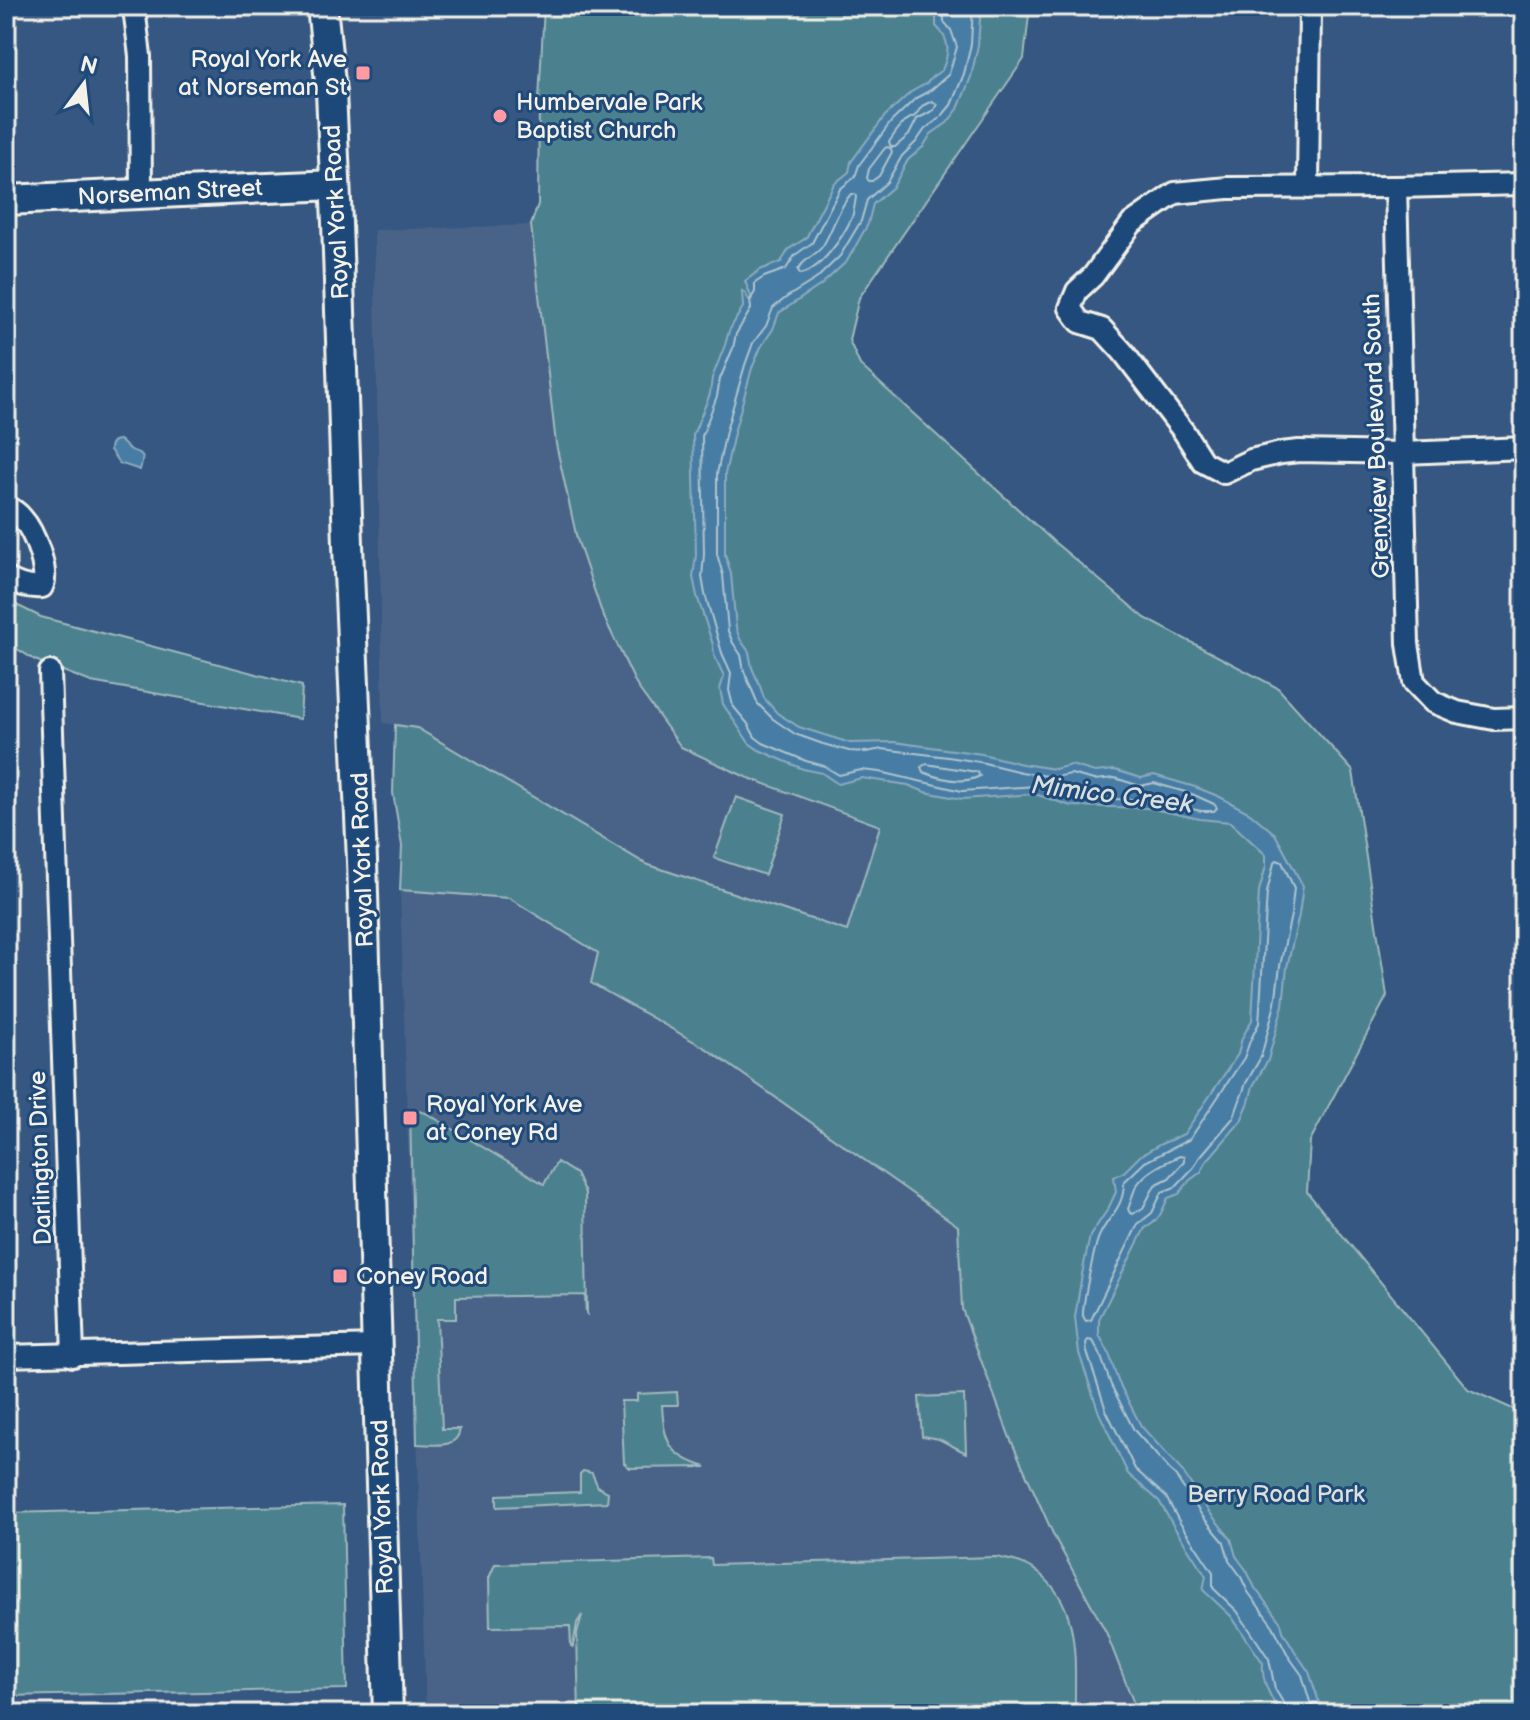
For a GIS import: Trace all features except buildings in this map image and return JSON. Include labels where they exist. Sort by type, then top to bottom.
[{"type":"main road","name":"Royal York Road","points":[[322,6],[328,54],[342,329],[388,1714]]},
{"type":"main road","name":"Norseman Street","points":[[6,200],[335,185]]},
{"type":"street","points":[[132,6],[140,56],[141,193]]},
{"type":"street","points":[[1308,188],[1310,6]]},
{"type":"street","points":[[1524,184],[1228,188],[1175,193],[1132,223],[1093,276],[1077,291],[1070,308],[1080,322],[1102,329],[1184,432],[1203,462],[1224,473],[1251,460],[1299,451],[1403,453],[1524,448]]},
{"type":"street","name":"Grenview Boulevard South","points":[[1396,187],[1408,644],[1414,682],[1433,702],[1457,712],[1494,719],[1524,718]]},
{"type":"street","points":[[6,506],[22,518],[31,531],[46,580],[42,587],[30,588],[6,578]]},
{"type":"street","name":"Darlington Drive","points":[[50,672],[73,1356]]},
{"type":"street","points":[[6,1356],[377,1346]]},
{"type":"shaded area","points":[[531,225],[556,444],[577,539],[602,614],[637,686],[681,747],[746,777],[880,826],[847,932],[646,864],[417,728],[383,723],[374,230]]},
{"type":"shaded area","points":[[400,890],[509,898],[598,953],[591,984],[707,1049],[959,1226],[962,1309],[1010,1438],[1054,1536],[1106,1631],[1138,1714],[426,1714]]},
{"type":"green space","name":"Berry Road Park","points":[[544,6],[1030,6],[1024,59],[859,298],[849,340],[860,365],[1053,541],[1145,618],[1278,688],[1353,771],[1387,996],[1310,1141],[1307,1192],[1468,1389],[1524,1414],[1524,1714],[1138,1714],[1106,1632],[1054,1536],[1010,1438],[962,1309],[958,1226],[707,1049],[591,983],[598,953],[509,898],[400,890],[402,846],[393,793],[395,725],[417,728],[646,864],[847,931],[880,826],[746,777],[681,747],[637,686],[602,613],[577,539],[556,444],[531,225],[538,204]]},
{"type":"green space","points":[[6,600],[41,617],[302,686],[300,719],[91,682],[35,660],[6,642]]},
{"type":"green space","points":[[736,797],[785,814],[765,875],[714,858]]},
{"type":"green space","points":[[410,1109],[426,1113],[544,1184],[557,1162],[576,1174],[585,1193],[587,1314],[585,1295],[456,1297],[456,1319],[437,1319],[442,1429],[460,1429],[454,1440],[444,1444],[417,1444]]},
{"type":"green space","points":[[677,1392],[678,1405],[662,1405],[667,1438],[684,1458],[706,1467],[630,1468],[624,1463],[621,1401],[637,1401],[637,1394]]},
{"type":"green space","points":[[964,1395],[966,1453],[939,1439],[922,1436],[919,1397]]},
{"type":"green space","points":[[583,1471],[592,1473],[598,1487],[608,1492],[607,1502],[497,1507],[497,1495],[580,1492],[580,1474]]},
{"type":"green space","points":[[343,1505],[347,1689],[6,1696],[6,1513]]},
{"type":"green space","points":[[996,1557],[1032,1568],[1051,1585],[1062,1601],[1073,1636],[1075,1714],[579,1714],[577,1633],[582,1615],[577,1623],[573,1647],[570,1626],[490,1627],[489,1578],[495,1564],[711,1558],[712,1565]]},
{"type":"water","name":"Mimico Creek","points":[[936,6],[981,6],[978,45],[971,77],[958,109],[908,160],[893,187],[873,204],[868,224],[847,261],[821,285],[779,313],[752,368],[725,474],[725,554],[731,574],[736,628],[749,652],[764,698],[777,713],[799,727],[850,743],[894,742],[982,754],[1055,769],[1071,765],[1095,772],[1115,770],[1141,778],[1154,775],[1218,796],[1250,813],[1275,834],[1303,886],[1283,1005],[1268,1060],[1253,1086],[1241,1121],[1205,1163],[1201,1172],[1179,1194],[1168,1198],[1157,1219],[1145,1228],[1099,1319],[1099,1335],[1141,1426],[1183,1472],[1231,1539],[1236,1556],[1281,1623],[1309,1672],[1327,1714],[1280,1714],[1265,1684],[1263,1663],[1231,1616],[1203,1590],[1206,1576],[1159,1501],[1128,1474],[1099,1413],[1079,1353],[1075,1317],[1090,1236],[1116,1192],[1114,1177],[1140,1156],[1184,1134],[1238,1054],[1252,1020],[1259,891],[1266,855],[1230,822],[1148,808],[1071,806],[1035,794],[962,799],[925,792],[908,785],[862,778],[838,784],[822,773],[803,769],[759,750],[749,743],[723,704],[720,689],[724,676],[714,655],[697,596],[693,577],[696,555],[693,435],[710,394],[712,378],[729,331],[743,307],[742,291],[750,301],[752,299],[745,281],[760,270],[781,262],[789,249],[806,238],[834,184],[849,172],[851,162],[885,116],[942,70],[947,46],[936,26]]},
{"type":"water","points":[[119,440],[141,454],[140,470],[119,463],[110,450],[112,442]]},
{"type":"place","name":"Royal York Ave at Norseman St","points":[[363,73]]},
{"type":"place","name":"Humbervale Park Baptist Church","points":[[500,116]]},
{"type":"place","name":"Royal York Ave at Coney Rd","points":[[410,1118]]},
{"type":"place","name":"Coney Road","points":[[340,1276]]}]
